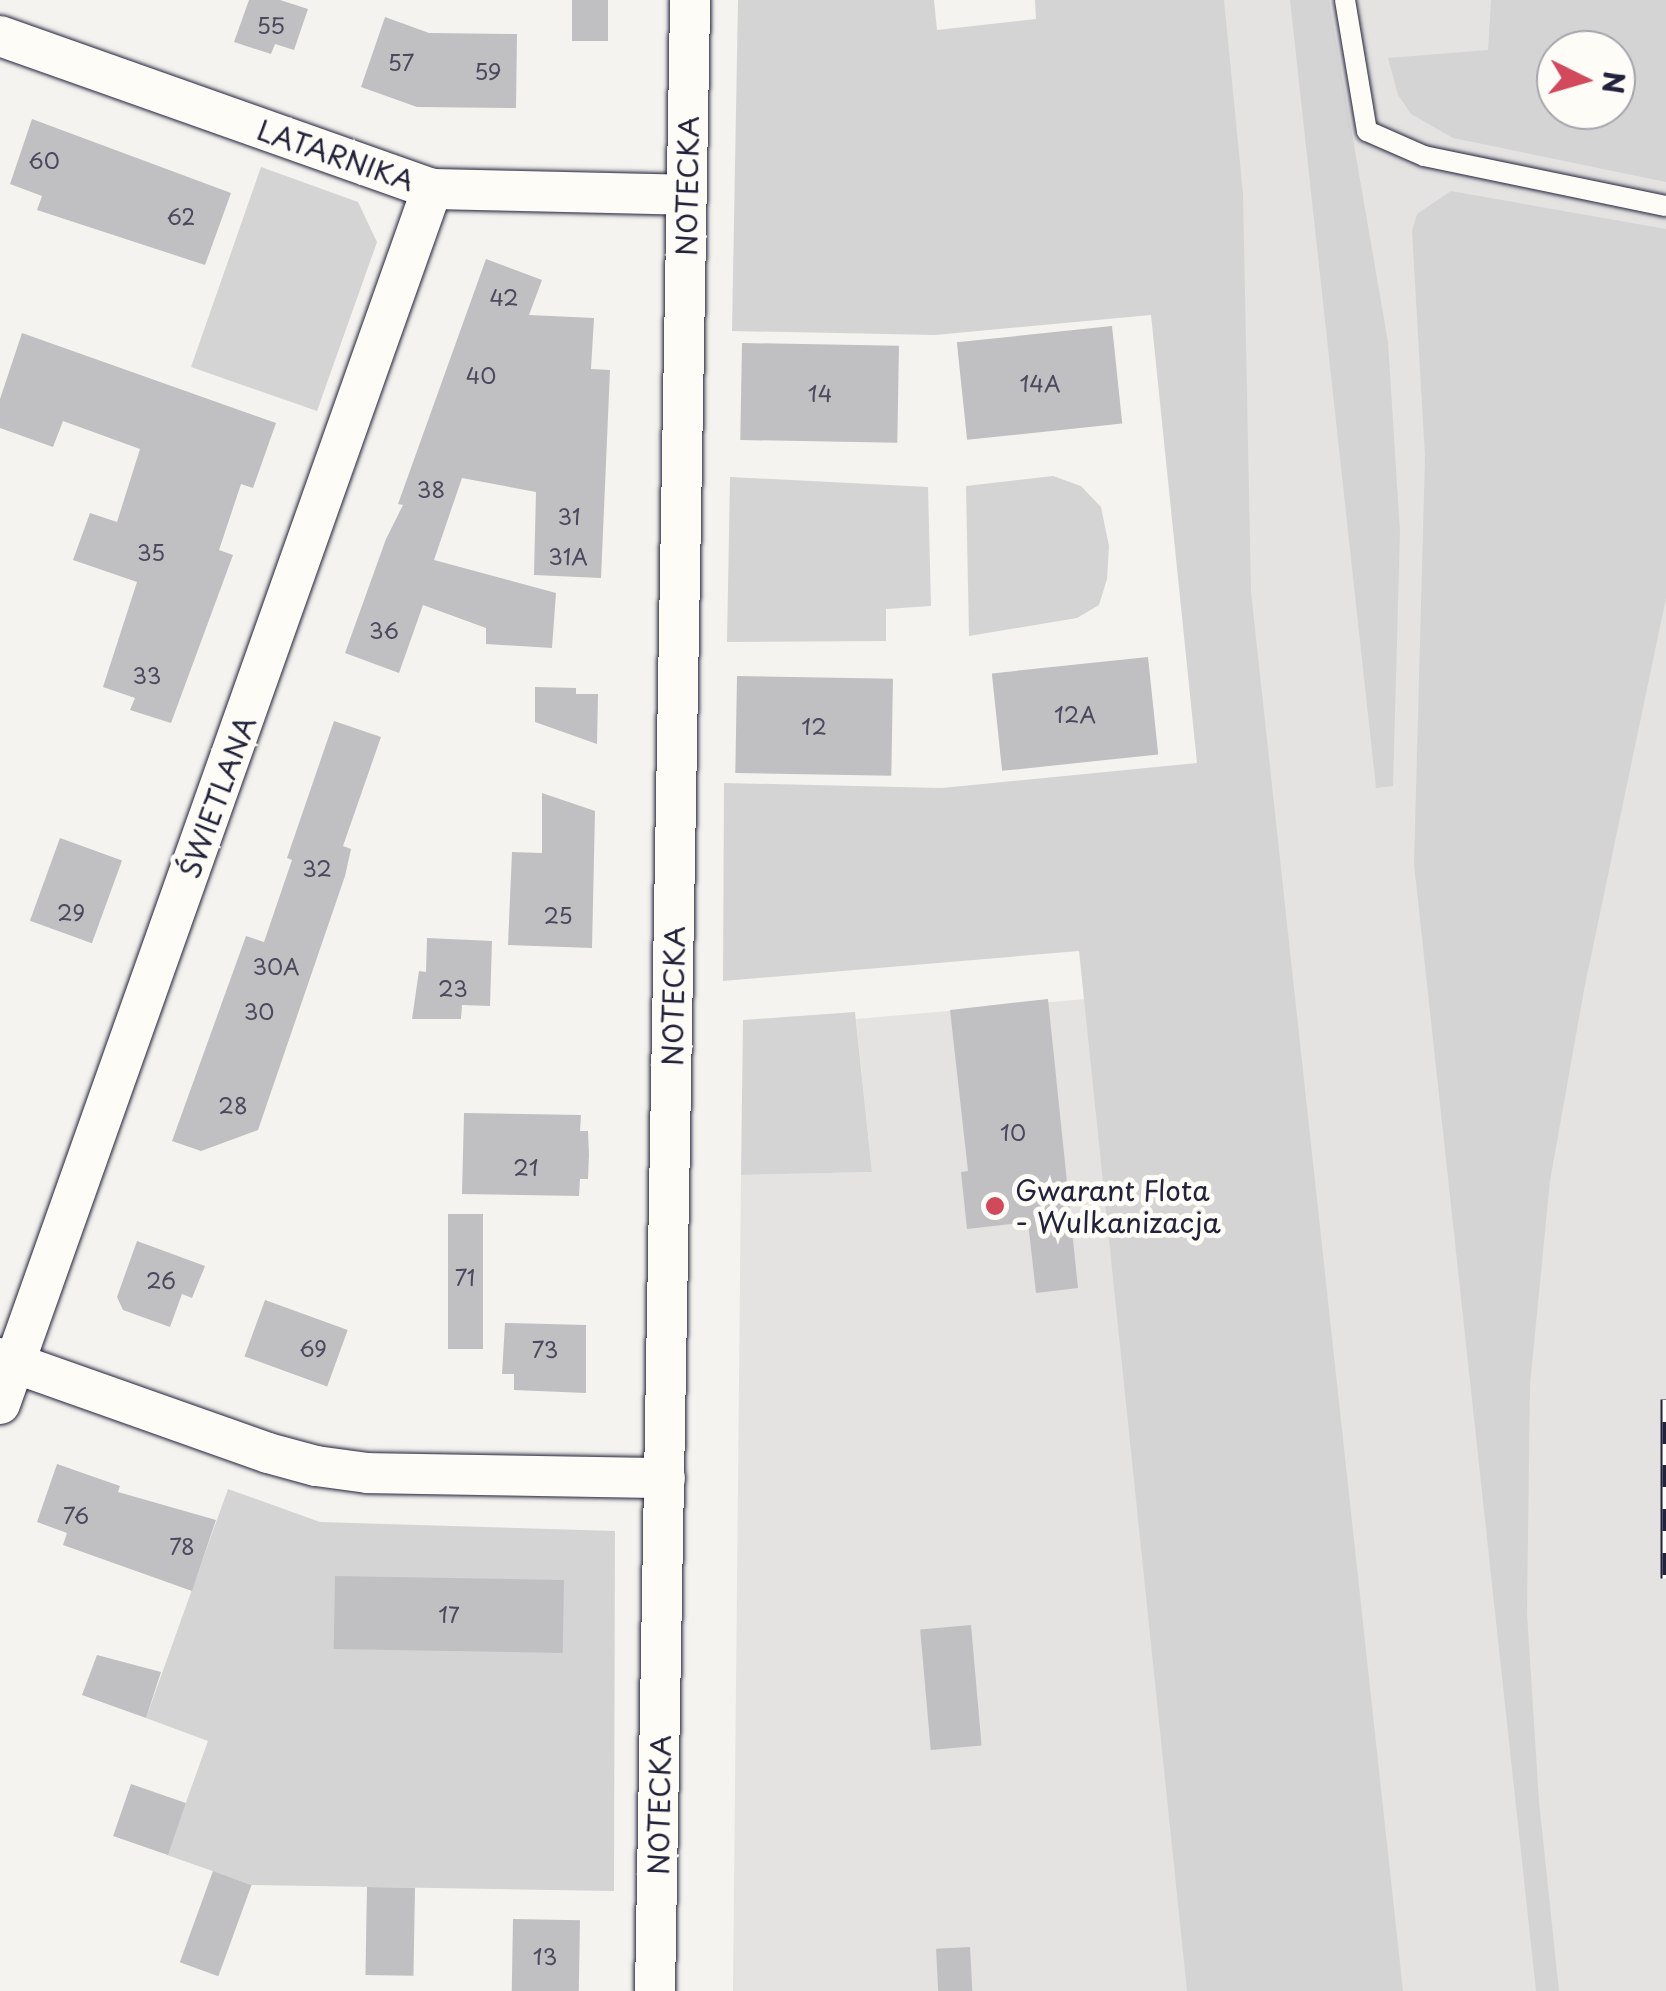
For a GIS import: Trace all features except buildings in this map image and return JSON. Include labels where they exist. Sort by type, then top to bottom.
[{"type":"street","name":"NOTECKA","points":[[655,1991],[690,0]]},
{"type":"street","name":"LATARNIKA","points":[[0,36],[432,188],[687,195]]},
{"type":"street","name":"ŚWIETLANA","points":[[0,1404],[7,1360],[432,188]]},
{"type":"street","points":[[7,1360],[268,1454],[316,1466],[368,1473],[665,1478]]},
{"type":"lane","points":[[1345,0],[1367,132],[1424,156],[1666,206]]},
{"type":"shaded area","points":[[738,0],[934,0],[937,30],[1036,19],[1035,0],[1224,0],[1243,193],[1251,592],[1403,1991],[1187,1991],[1079,951],[723,981],[724,783],[942,788],[1197,763],[1151,315],[935,335],[732,331]]},
{"type":"shaded area","points":[[1187,0],[1666,0],[1666,1991],[733,1991],[741,1175],[872,1172],[856,1019],[1213,988]]},
{"type":"shaded area","points":[[1290,0],[1329,0],[1388,342],[1400,532],[1393,786],[1376,788]]},
{"type":"shaded area","points":[[1491,0],[1666,0],[1666,182],[1453,138],[1411,114],[1398,95],[1388,58],[1488,50]]},
{"type":"shaded area","points":[[261,167],[358,202],[377,242],[317,411],[191,367]]},
{"type":"shaded area","points":[[1451,191],[1666,229],[1666,598],[1584,990],[1550,1181],[1530,1385],[1527,1613],[1539,1801],[1559,1991],[1536,1991],[1414,864],[1425,457],[1412,231],[1417,214]]},
{"type":"shaded area","points":[[1053,476],[1081,486],[1101,507],[1109,546],[1107,579],[1099,605],[1077,618],[969,636],[966,486]]},
{"type":"shaded area","points":[[730,477],[928,487],[931,606],[886,609],[886,641],[727,642]]},
{"type":"shaded area","points":[[855,1012],[872,1172],[741,1175],[743,1020]]},
{"type":"shaded area","points":[[228,1489],[320,1522],[615,1531],[614,1891],[252,1885],[167,1855],[208,1741],[146,1718]]},
{"type":"railway","points":[[1666,1399],[1666,1578]]},
{"type":"place","name":"Gwarant Flota - Wulkanizacja","points":[[995,1206]]}]
